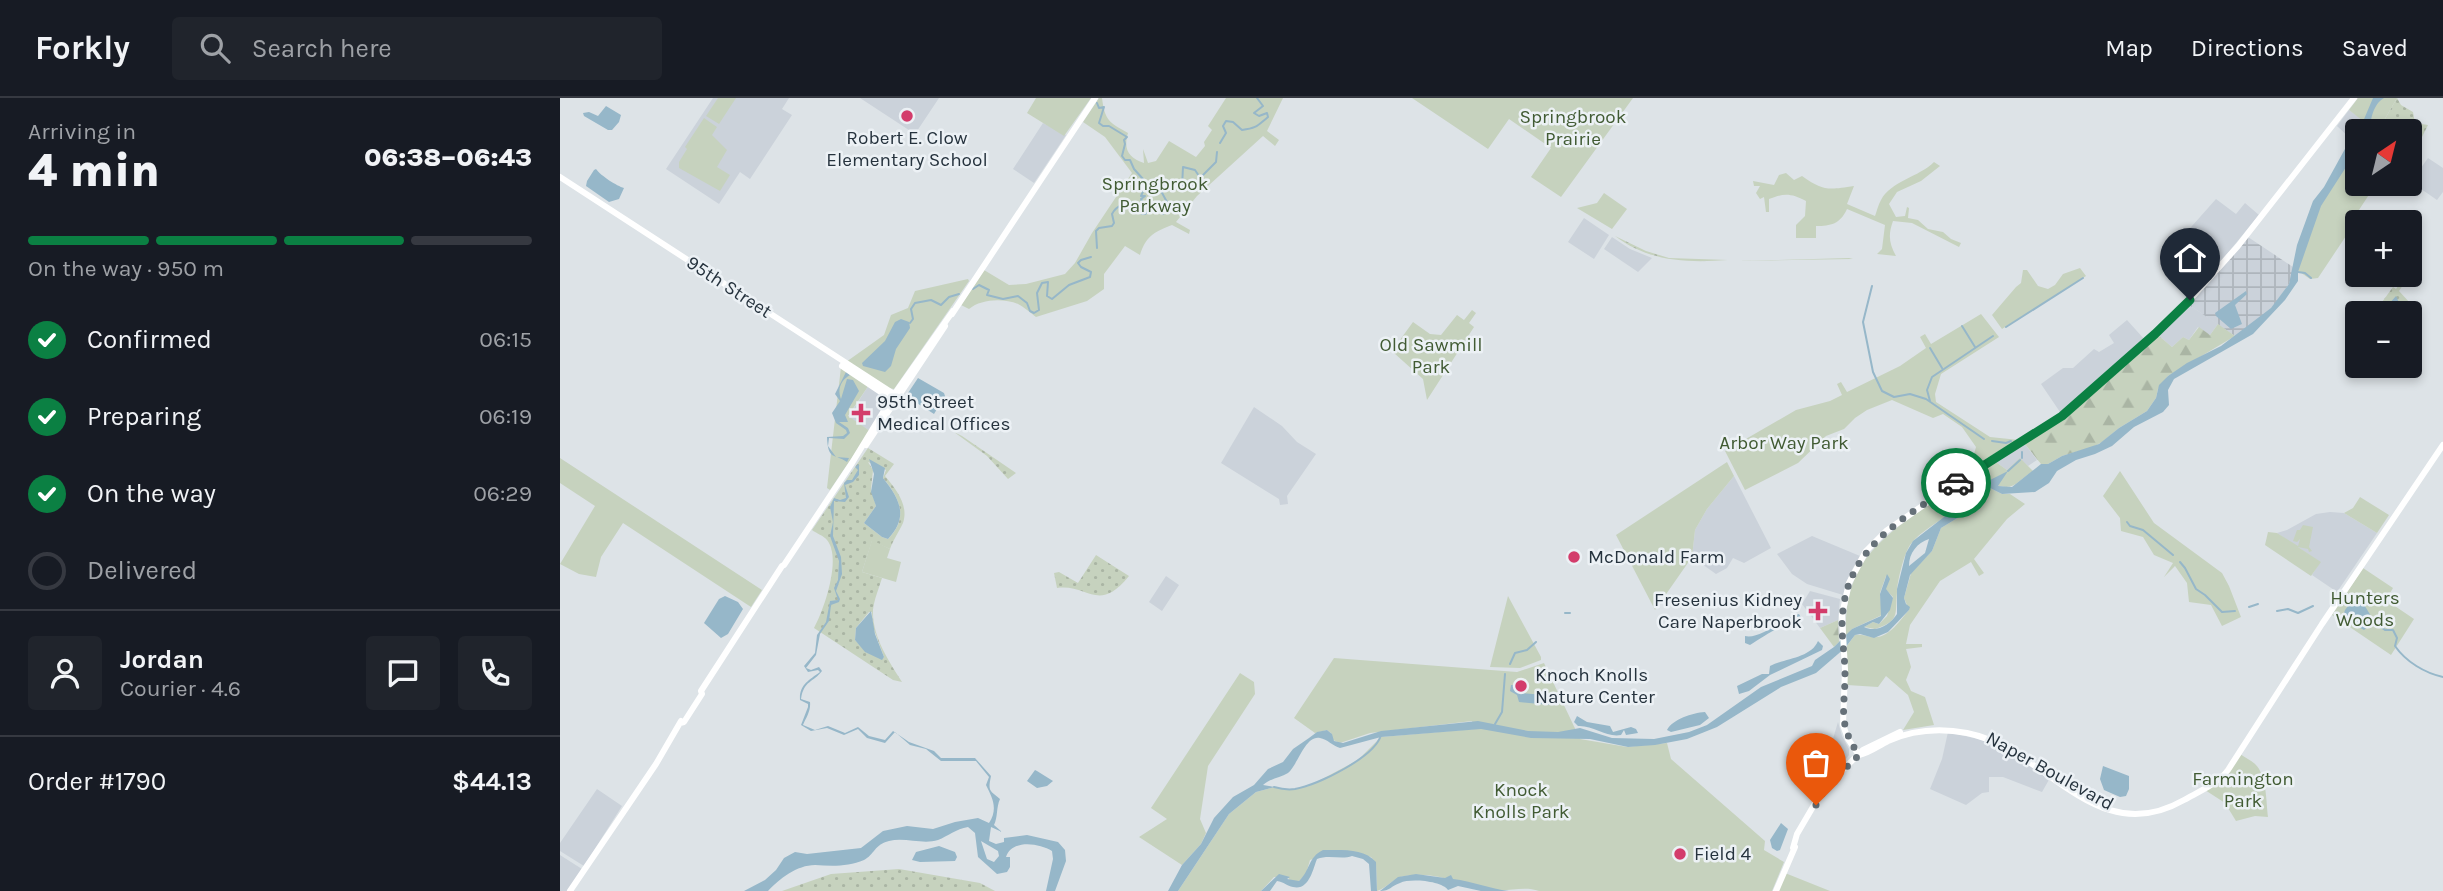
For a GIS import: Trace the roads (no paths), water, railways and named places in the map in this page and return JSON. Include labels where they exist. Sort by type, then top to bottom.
[{"type":"main road","points":[[570,891],[693,701],[785,569],[784,565],[1095,98]]},
{"type":"main road","points":[[1847,765],[1852,753],[1843,722],[1843,609],[1849,583],[1860,560],[1876,541],[1977,468],[2062,416],[2155,334],[2190,300],[2238,246],[2354,98]]},
{"type":"main road","name":"95th Street","points":[[560,179],[895,398]]},
{"type":"main road","points":[[895,398],[929,351],[953,311]]},
{"type":"main road","name":"Naper Boulevard","points":[[2331,611],[2443,440]]},
{"type":"main road","name":"Naper Boulevard","points":[[1775,890],[1799,833],[1820,793],[1868,746],[1901,732],[1933,726],[1959,727],[1980,732],[2001,741],[2106,806],[2126,811],[2154,809],[2172,802],[2219,775],[2443,445]]},
{"type":"main road","points":[[1850,742],[1859,755]]},
{"type":"water","points":[[2373,98],[2384,98],[2375,108],[2372,119],[2364,119]]},
{"type":"water","points":[[606,106],[621,115],[612,130],[583,113],[589,112],[598,116]]},
{"type":"water","points":[[2345,149],[2345,169],[2321,206],[2298,272],[2298,281],[2285,300],[2253,334],[2174,379],[2168,390],[2169,405],[2163,412],[2134,427],[2112,446],[2076,460],[2057,471],[2049,483],[2035,492],[2002,494],[1988,487],[1969,511],[1941,528],[1932,551],[1910,575],[1904,598],[1909,610],[1888,632],[1874,638],[1855,635],[1845,648],[1816,673],[1781,687],[1717,727],[1687,739],[1655,745],[1628,747],[1590,739],[1531,738],[1481,729],[1381,737],[1340,748],[1315,738],[1306,746],[1288,773],[1263,785],[1275,787],[1256,792],[1229,814],[1178,891],[1168,891],[1182,865],[1201,844],[1214,818],[1233,797],[1254,785],[1268,769],[1283,762],[1293,749],[1317,732],[1327,730],[1334,741],[1343,743],[1381,731],[1478,721],[1528,731],[1558,732],[1580,728],[1612,738],[1654,739],[1689,732],[1707,725],[1761,687],[1812,666],[1815,660],[1834,647],[1852,629],[1881,616],[1880,594],[1887,574],[1890,579],[1886,589],[1893,598],[1890,610],[1879,624],[1873,622],[1864,627],[1873,629],[1887,625],[1897,614],[1897,589],[1906,553],[1913,541],[1962,506],[1982,484],[2008,471],[1998,486],[2012,487],[2041,464],[2048,464],[2062,456],[2099,444],[2147,411],[2156,398],[2159,385],[2168,376],[2221,346],[2271,308],[2289,284],[2297,245],[2313,201]],"holes":[[[1929,539],[1925,553],[1909,566],[1915,549]]]},
{"type":"water","points":[[596,169],[624,188],[619,199],[609,202],[586,186]]},
{"type":"water","points":[[2246,291],[2247,294],[2235,305],[2242,324],[2231,329],[2215,313]]},
{"type":"water","points":[[901,319],[909,322],[910,328],[896,349],[891,366],[885,372],[863,366],[862,363],[885,341],[895,322]]},
{"type":"water","points":[[846,372],[850,375],[841,385],[841,399],[847,379],[853,380],[859,391],[845,415],[848,422],[839,422],[848,428],[850,433],[844,439],[829,438],[828,445],[827,437],[843,436],[847,433],[836,423],[832,413],[840,401],[835,394]]},
{"type":"water","points":[[918,378],[944,393],[945,396],[934,414],[906,396]]},
{"type":"water","points":[[869,459],[885,468],[883,478],[894,493],[900,508],[895,531],[888,539],[864,523],[876,506],[871,492],[874,474]]},
{"type":"water","points":[[859,464],[859,475],[853,482],[845,485],[849,497],[845,502],[834,501],[833,536],[841,557],[842,574],[836,591],[840,599],[831,605],[829,621],[820,634],[816,655],[806,668],[811,670],[819,667],[822,671],[802,693],[801,699],[810,702],[803,725],[815,730],[828,726],[845,733],[858,727],[869,736],[885,740],[895,732],[885,743],[867,738],[858,729],[844,735],[827,728],[811,731],[801,725],[808,704],[800,700],[801,690],[820,672],[808,672],[804,666],[815,653],[817,635],[826,622],[830,601],[838,600],[834,588],[838,580],[839,561],[830,536],[833,522],[830,507],[834,498],[846,498],[844,483],[852,480],[858,470],[855,467]]},
{"type":"water","points":[[725,596],[738,602],[743,609],[728,634],[721,638],[704,623],[719,599]]},
{"type":"water","points":[[2355,597],[2360,598],[2374,621],[2364,630],[2343,616]]},
{"type":"water","points":[[871,611],[875,634],[884,657],[882,660],[865,652],[855,640],[856,628]]},
{"type":"water","points":[[1799,614],[1803,621],[1782,626],[1750,645],[1745,643],[1745,636],[1757,635]]},
{"type":"water","points":[[1818,641],[1823,646],[1822,650],[1770,675],[1749,691],[1739,694],[1737,686],[1762,674],[1769,674],[1770,666],[1810,651]]},
{"type":"water","points":[[1511,685],[1515,685],[1522,693],[1555,696],[1557,702],[1550,705],[1519,702],[1517,695],[1510,691]]},
{"type":"water","points":[[1705,712],[1709,718],[1700,725],[1671,732],[1667,730],[1683,717]]},
{"type":"water","points":[[1577,716],[1587,722],[1610,726],[1613,732],[1631,727],[1638,733],[1626,735],[1624,730],[1621,735],[1616,735],[1578,726],[1574,722]]},
{"type":"water","points":[[897,734],[909,742],[934,751],[941,758],[975,758],[991,776],[990,790],[1000,799],[994,825],[1002,832],[991,827],[989,841],[996,844],[1004,842],[1004,838],[1027,835],[1058,842],[1065,850],[1066,861],[1055,891],[1046,891],[1053,859],[1052,851],[1026,844],[1014,847],[1006,857],[1010,857],[1007,872],[997,874],[978,857],[975,833],[968,827],[938,840],[889,841],[858,862],[840,866],[802,867],[777,882],[768,891],[744,891],[765,880],[784,858],[795,852],[807,854],[861,848],[883,831],[907,826],[933,829],[978,818],[989,823],[994,809],[986,785],[989,777],[976,761],[941,761],[926,749],[910,745]],"holes":[[[981,841],[998,851],[999,856],[994,862],[987,859]]]},
{"type":"water","points":[[2103,766],[2129,776],[2126,796],[2120,797],[2104,790],[2100,779]]},
{"type":"water","points":[[1035,770],[1053,781],[1047,786],[1037,788],[1027,781]]},
{"type":"water","points":[[1781,823],[1788,829],[1780,850],[1777,851],[1772,848],[1770,840]]},
{"type":"water","points":[[939,846],[955,852],[955,861],[912,860],[916,852]]},
{"type":"water","points":[[1323,850],[1352,851],[1371,857],[1376,862],[1377,891],[1371,891],[1369,864],[1352,856],[1317,859],[1310,878],[1303,886],[1293,887],[1277,881],[1270,891],[1261,891],[1279,874],[1299,881],[1314,856]]},
{"type":"water","points":[[1416,874],[1445,878],[1451,875],[1453,879],[1509,891],[1481,891],[1458,886],[1448,890],[1439,884],[1405,881],[1380,891],[1398,877]]},
{"type":"waterway","points":[[1220,143],[1226,133],[1223,126],[1226,121],[1233,122],[1242,130],[1256,126],[1268,117],[1267,113],[1259,116],[1254,113],[1263,106],[1257,98]]},
{"type":"waterway","points":[[1097,103],[1099,108],[1104,107],[1099,123],[1127,137],[1124,140],[1122,156],[1125,160],[1130,160],[1143,179],[1141,182],[1144,189],[1141,196],[1145,196],[1141,199],[1143,203],[1139,203]]},
{"type":"waterway","points":[[1138,205],[1142,214],[1153,208],[1163,214],[1167,202],[1161,191],[1163,186],[1170,181],[1182,187],[1183,167],[1195,170],[1202,176],[1216,162],[1217,152]]},
{"type":"waterway","points":[[1097,248],[1096,231],[1112,226],[1114,211],[1127,203],[1137,204]]},
{"type":"waterway","points":[[973,289],[979,285],[989,290],[987,295],[1003,299],[1018,296],[1034,313],[1039,310],[1037,293],[1042,283],[1048,282],[1047,296],[1052,299],[1069,285],[1090,277],[1091,272],[1078,263],[1091,257]]},
{"type":"waterway","points":[[2298,272],[2311,278]]},
{"type":"waterway","points":[[2006,327],[2083,278]]},
{"type":"waterway","points":[[1872,286],[1863,322],[1873,372],[1882,391],[1894,397],[1910,394],[1926,399],[1984,439]]},
{"type":"waterway","points":[[910,323],[913,319],[911,309],[915,303],[931,300],[941,305],[949,297],[959,294]]},
{"type":"waterway","points":[[1962,326],[1975,347]]},
{"type":"waterway","points":[[1930,401],[1927,390],[1932,377],[1993,336]]},
{"type":"waterway","points":[[1930,348],[1942,368]]},
{"type":"waterway","points":[[1992,441],[2011,441]]},
{"type":"waterway","points":[[2022,452],[2022,458]]},
{"type":"waterway","points":[[2008,471],[2020,460]]},
{"type":"waterway","points":[[2127,522],[2130,526],[2143,530],[2173,555]]},
{"type":"waterway","points":[[2180,562],[2196,589],[2222,612],[2235,611]]},
{"type":"waterway","points":[[2249,607],[2258,604]]},
{"type":"waterway","points":[[2277,611],[2288,609],[2298,613],[2313,606]]},
{"type":"waterway","points":[[1565,613],[1570,613]]},
{"type":"waterway","points":[[2374,622],[2385,630],[2393,630],[2397,638],[2395,646],[2410,662],[2429,673],[2443,677]]},
{"type":"waterway","points":[[1510,664],[1515,653],[1527,650],[1536,642]]},
{"type":"waterway","points":[[1495,724],[1502,712],[1505,674]]},
{"type":"waterway","points":[[1274,787],[1295,789],[1331,776],[1368,752],[1381,735]]},
{"type":"place","name":"Robert E. Clow Elementary School","points":[[907,116]]},
{"type":"place","name":"95th Street Medical Offices","points":[[861,413]]},
{"type":"place","name":"McDonald Farm","points":[[1574,557]]},
{"type":"place","name":"Fresenius Kidney Care Naperbrook","points":[[1818,611]]},
{"type":"place","name":"Knoch Knolls Nature Center","points":[[1521,686]]},
{"type":"place","name":"Field 4","points":[[1680,854]]},
{"type":"park label","name":"Springbrook Prairie","points":[[1573,128]]},
{"type":"park label","name":"Springbrook Parkway","points":[[1155,195]]},
{"type":"park label","name":"Old Sawmill Park","points":[[1431,356]]},
{"type":"park label","name":"Arbor Way Park","points":[[1784,443]]},
{"type":"park label","name":"Hunters Woods","points":[[2365,609]]},
{"type":"park label","name":"Farmington Park","points":[[2243,790]]},
{"type":"park label","name":"Knock Knolls Park","points":[[1521,801]]}]
